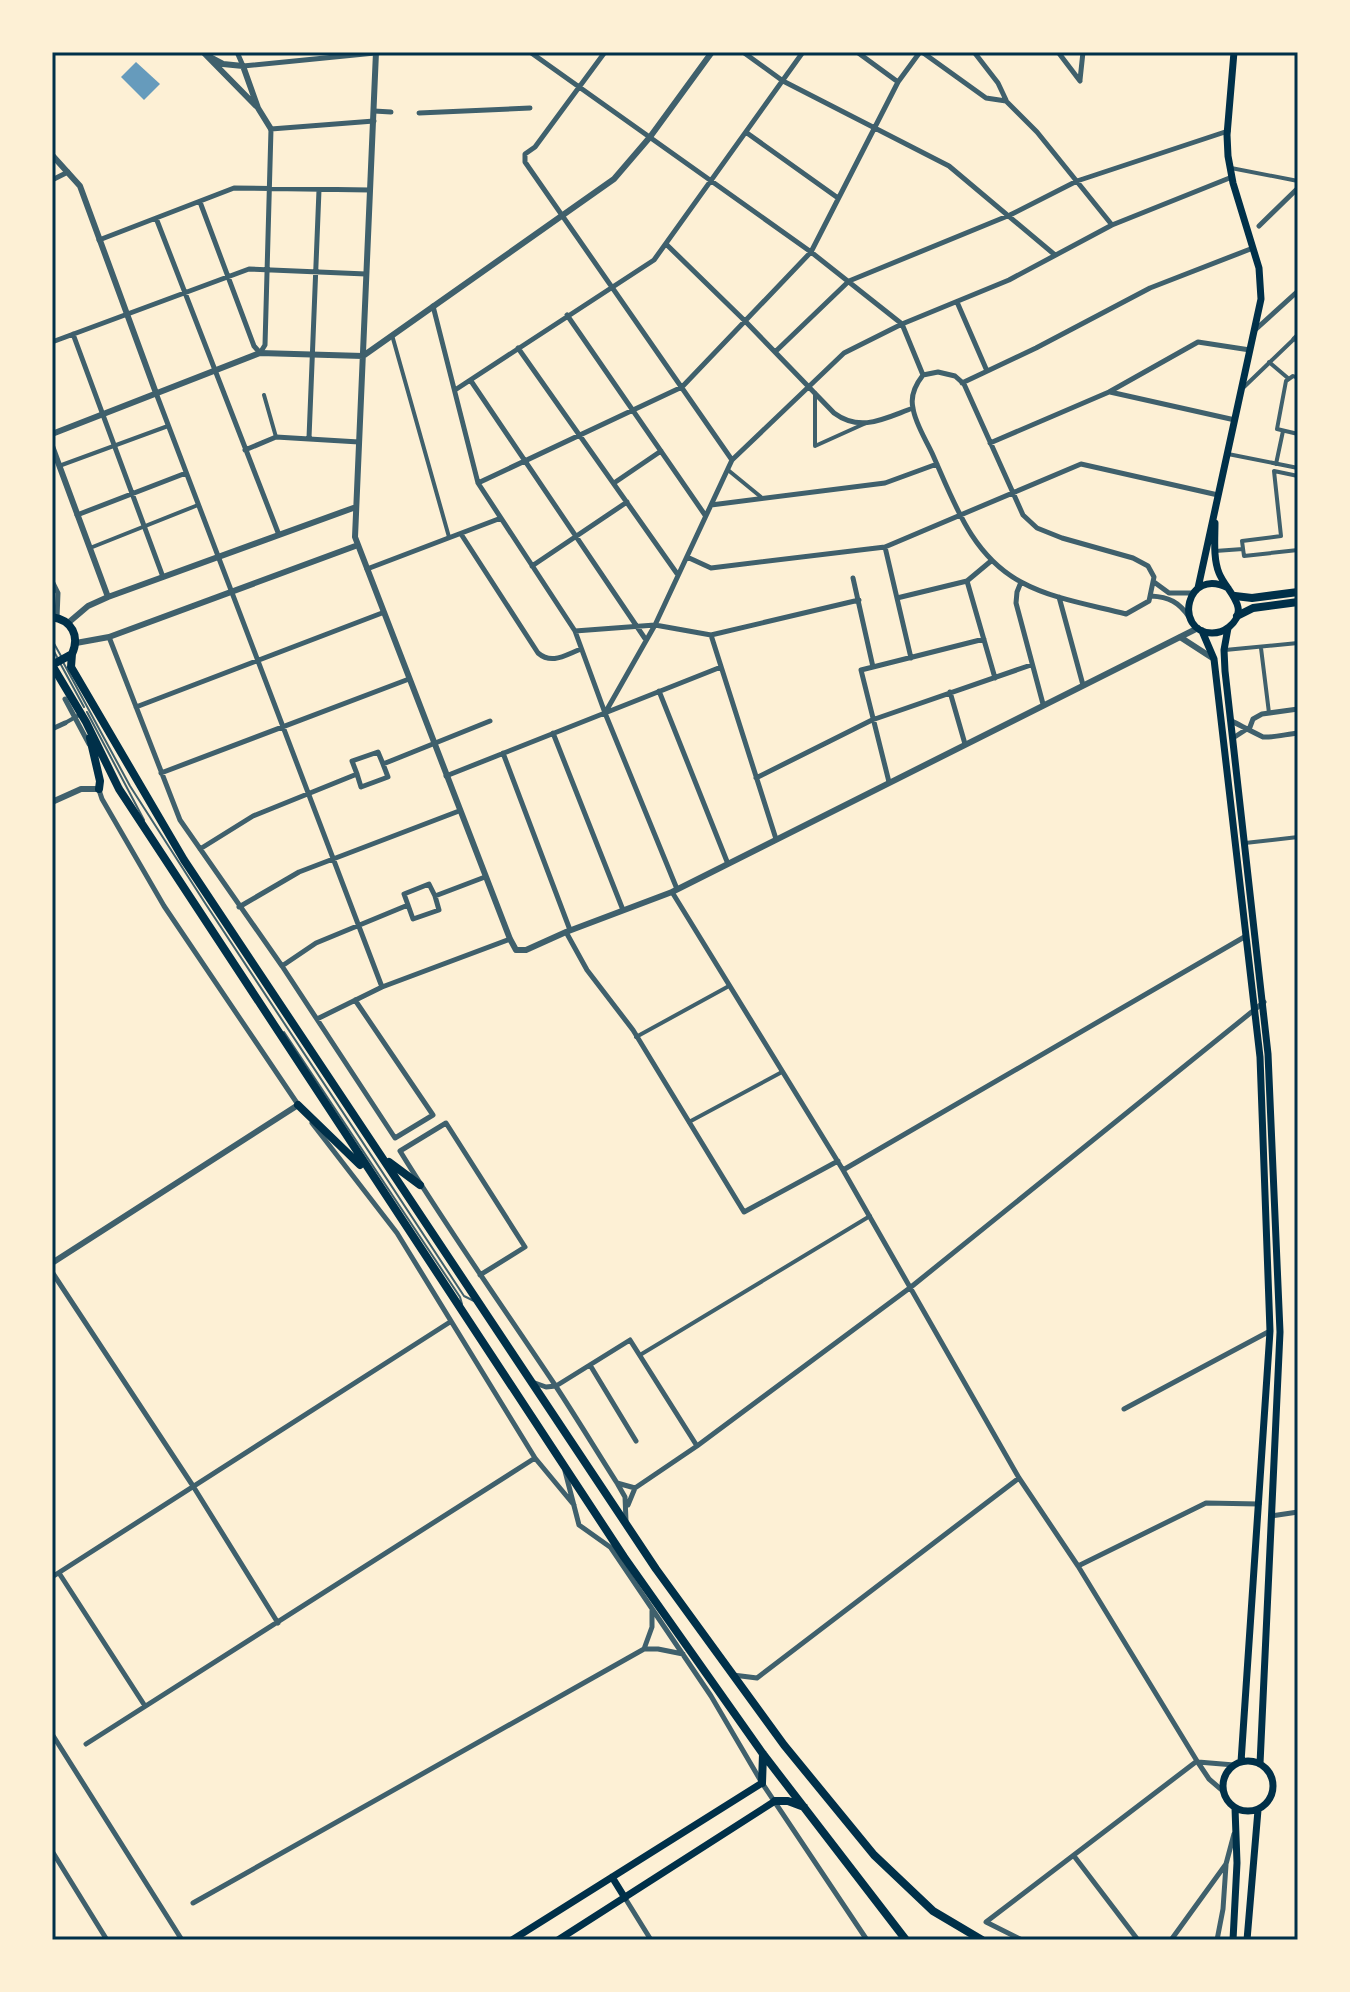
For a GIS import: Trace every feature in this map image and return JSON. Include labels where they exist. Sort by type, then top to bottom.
[{"type":"main road","points":[[1234,52],[1228,131],[1231,173],[1259,268],[1261,299],[1196,590],[1188,606],[1191,620],[1200,629],[1214,659],[1260,1057],[1270,1331],[1238,1764],[1225,1776],[1223,1791],[1235,1808],[1250,1812],[1258,1810],[1271,1799],[1274,1791],[1271,1775],[1260,1764],[1238,1764]]},
{"type":"main road","points":[[1215,509],[1215,551],[1219,575],[1235,596],[1237,616]]},
{"type":"main road","points":[[1196,590],[1213,583],[1228,588]]},
{"type":"main road","points":[[1235,596],[1252,598],[1298,592]]},
{"type":"main road","points":[[1260,1764],[1280,1332],[1264,1002],[1224,650],[1228,628],[1237,616],[1253,608],[1298,602]]},
{"type":"main road","points":[[55,617],[68,623],[75,636],[71,667],[184,860],[626,1526],[732,1674],[829,1802],[874,1855],[933,1911],[982,1940]]},
{"type":"main road","points":[[1200,629],[1215,633],[1228,628]]},
{"type":"main road","points":[[72,654],[57,663],[92,749],[99,789]]},
{"type":"main road","points":[[81,718],[127,802],[565,1470],[763,1754],[906,1940]]},
{"type":"main road","points":[[298,1105],[374,1179]]},
{"type":"main road","points":[[385,1160],[420,1185]]},
{"type":"main road","points":[[512,1940],[762,1783],[763,1754]]},
{"type":"main road","points":[[558,1940],[775,1801],[788,1801],[805,1807]]},
{"type":"main road","points":[[1233,1940],[1237,1863],[1235,1808]]},
{"type":"main road","points":[[1247,1940],[1258,1810]]},
{"type":"main road","points":[[612,1877],[625,1898]]},
{"type":"street","points":[[237,52],[258,108],[271,129],[265,345],[260,353]]},
{"type":"street","points":[[313,52],[314,60]]},
{"type":"street","points":[[205,54],[232,66],[243,66],[385,52]]},
{"type":"street","points":[[530,52],[811,252],[902,324],[923,375]]},
{"type":"street","points":[[605,52],[535,147],[525,154],[525,162],[732,460]]},
{"type":"street","points":[[52,434],[260,353],[363,356],[614,179],[650,137],[712,52]]},
{"type":"street","points":[[743,52],[783,81],[949,166],[1055,255]]},
{"type":"street","points":[[455,390],[654,260],[803,52]]},
{"type":"street","points":[[857,52],[898,82]]},
{"type":"street","points":[[478,483],[682,387],[811,252],[898,82],[921,52],[986,98],[1006,101]]},
{"type":"street","points":[[974,52],[998,83],[1006,101],[1037,132],[1112,225]]},
{"type":"street","points":[[1058,52],[1080,81],[1083,52]]},
{"type":"street","points":[[376,53],[355,537],[459,811],[516,950],[526,950],[675,891],[1043,704],[1200,629]]},
{"type":"street","points":[[205,54],[258,108]]},
{"type":"street","points":[[227,77],[226,71],[232,66]]},
{"type":"street","points":[[419,113],[530,108]]},
{"type":"street","points":[[374,111],[391,112]]},
{"type":"street","points":[[271,129],[374,121]]},
{"type":"street","points":[[775,352],[849,281],[1010,215],[1077,181],[1228,131]]},
{"type":"street","points":[[747,133],[838,198]]},
{"type":"street","points":[[52,155],[80,186],[382,987]]},
{"type":"street","points":[[52,180],[68,172]]},
{"type":"street","points":[[605,713],[655,625],[732,460],[844,353],[902,324],[1009,280],[1112,225],[1231,173],[1298,181]]},
{"type":"street","points":[[99,240],[234,188],[370,190]]},
{"type":"street","points":[[1259,226],[1298,188]]},
{"type":"street","points":[[309,438],[319,190]]},
{"type":"street","points":[[200,202],[254,346],[260,353]]},
{"type":"street","points":[[156,218],[279,535]]},
{"type":"street","points":[[666,244],[847,422],[867,423]]},
{"type":"street","points":[[962,383],[1150,288],[1253,248]]},
{"type":"street","points":[[52,342],[249,269],[366,274]]},
{"type":"street","points":[[1254,331],[1298,291]]},
{"type":"street","points":[[957,302],[987,371]]},
{"type":"street","points":[[433,306],[478,483],[575,631],[675,891],[838,1161],[1019,1478],[1078,1566],[1197,1761],[1209,1779],[1223,1791]]},
{"type":"street","points":[[567,315],[706,516]]},
{"type":"street","points":[[73,334],[163,577]]},
{"type":"street","points":[[392,335],[450,538]]},
{"type":"street","points":[[1243,388],[1296,337]]},
{"type":"street","points":[[990,443],[1109,392],[1198,342],[1250,350]]},
{"type":"street","points":[[518,348],[678,575]]},
{"type":"street","points":[[1269,362],[1289,379]]},
{"type":"street","points":[[938,372],[955,376],[962,383],[1023,515],[1037,528],[1133,558],[1148,566],[1154,577],[1151,596],[1140,608],[1126,614],[1059,597],[1021,582],[991,561],[973,540],[913,408],[914,386],[923,375],[938,372]]},
{"type":"street","points":[[1298,378],[1293,376],[1286,381],[1277,429],[1298,434]]},
{"type":"street","points":[[471,381],[646,640]]},
{"type":"street","points":[[1109,392],[1235,420]]},
{"type":"street","points":[[815,393],[815,446],[867,423],[913,408]]},
{"type":"street","points":[[264,395],[276,437]]},
{"type":"street","points":[[59,466],[168,426]]},
{"type":"street","points":[[1276,464],[1283,431]]},
{"type":"street","points":[[245,450],[276,437],[359,442]]},
{"type":"street","points":[[52,446],[108,597]]},
{"type":"street","points":[[614,483],[661,451]]},
{"type":"street","points":[[1228,454],[1298,468]]},
{"type":"street","points":[[711,505],[885,483],[937,464]]},
{"type":"street","points":[[687,557],[711,568],[885,547],[1081,464],[1218,496]]},
{"type":"street","points":[[1290,474],[1291,467]]},
{"type":"street","points":[[727,470],[763,499]]},
{"type":"street","points":[[1298,476],[1274,471],[1281,536],[1242,541],[1244,556],[1298,550]]},
{"type":"street","points":[[77,515],[186,473]]},
{"type":"street","points":[[1298,494],[1298,501]]},
{"type":"street","points":[[532,566],[627,502]]},
{"type":"street","points":[[90,548],[198,505]]},
{"type":"street","points":[[68,623],[88,606],[108,597],[356,507]]},
{"type":"street","points":[[367,569],[501,518]]},
{"type":"street","points":[[461,534],[545,660],[554,660],[581,649]]},
{"type":"street","points":[[76,643],[109,637],[358,545]]},
{"type":"street","points":[[885,547],[911,658]]},
{"type":"street","points":[[1215,551],[1243,549]]},
{"type":"street","points":[[897,598],[967,581],[991,561]]},
{"type":"street","points":[[853,578],[873,667]]},
{"type":"street","points":[[52,581],[58,593],[55,617]]},
{"type":"street","points":[[967,581],[995,678]]},
{"type":"street","points":[[1021,582],[1016,603],[1043,704]]},
{"type":"street","points":[[1153,582],[1169,593],[1196,590]]},
{"type":"street","points":[[1151,596],[1168,597],[1183,608],[1191,620]]},
{"type":"street","points":[[1059,597],[1083,685]]},
{"type":"street","points":[[575,631],[655,625],[711,635],[859,600]]},
{"type":"street","points":[[136,707],[382,613]]},
{"type":"street","points":[[711,635],[776,839]]},
{"type":"street","points":[[109,637],[180,820],[282,966],[395,1138],[433,1115],[355,1000]]},
{"type":"street","points":[[1180,637],[1214,659]]},
{"type":"street","points":[[889,782],[861,670],[984,639]]},
{"type":"street","points":[[1224,650],[1298,643]]},
{"type":"street","points":[[1261,647],[1269,713]]},
{"type":"street","points":[[756,778],[872,720],[1031,665]]},
{"type":"street","points":[[446,776],[721,667]]},
{"type":"street","points":[[161,773],[409,679]]},
{"type":"street","points":[[659,691],[728,864]]},
{"type":"street","points":[[950,692],[965,744]]},
{"type":"street","points":[[52,729],[81,718],[65,699]]},
{"type":"street","points":[[1233,739],[1250,727],[1253,719],[1298,709]]},
{"type":"street","points":[[383,764],[490,721]]},
{"type":"street","points":[[1231,721],[1250,727],[1256,735],[1263,737],[1298,733]]},
{"type":"street","points":[[553,733],[623,910]]},
{"type":"street","points":[[378,752],[383,764],[388,777],[361,787],[352,761],[378,752]]},
{"type":"street","points":[[503,753],[568,931],[587,970],[636,1037],[744,1212],[838,1161]]},
{"type":"street","points":[[200,849],[253,816],[357,774]]},
{"type":"street","points":[[52,802],[81,789],[99,789],[164,906],[298,1105],[397,1233],[535,1458],[574,1505]]},
{"type":"street","points":[[239,907],[299,872],[459,811]]},
{"type":"street","points":[[1245,843],[1298,837]]},
{"type":"street","points":[[435,896],[485,877]]},
{"type":"street","points":[[429,884],[435,896],[439,910],[413,919],[404,894],[429,884]]},
{"type":"street","points":[[282,966],[316,943],[408,905]]},
{"type":"street","points":[[843,1170],[1247,935]]},
{"type":"street","points":[[317,1019],[382,987],[510,939]]},
{"type":"street","points":[[636,1037],[730,986]]},
{"type":"street","points":[[627,1510],[635,1488],[697,1446],[911,1287],[1264,1002]]},
{"type":"street","points":[[689,1122],[782,1071]]},
{"type":"street","points":[[52,1263],[298,1105]]},
{"type":"street","points":[[480,1275],[525,1247],[446,1123],[400,1151],[420,1185],[480,1275],[556,1386],[617,1483],[625,1497],[626,1526]]},
{"type":"street","points":[[640,1355],[870,1216]]},
{"type":"street","points":[[52,1272],[193,1486],[278,1623]]},
{"type":"street","points":[[52,1577],[450,1322]]},
{"type":"street","points":[[1124,1409],[1270,1331]]},
{"type":"street","points":[[532,1382],[546,1387],[556,1386],[630,1340],[697,1446]]},
{"type":"street","points":[[590,1365],[636,1441]]},
{"type":"street","points":[[86,1744],[535,1458]]},
{"type":"street","points":[[565,1470],[579,1525],[624,1557]]},
{"type":"street","points":[[732,1674],[757,1678],[1019,1478]]},
{"type":"street","points":[[617,1483],[635,1488]]},
{"type":"street","points":[[1078,1566],[1206,1503],[1259,1504]]},
{"type":"street","points":[[1270,1516],[1298,1512]]},
{"type":"street","points":[[611,1548],[867,1940]]},
{"type":"street","points":[[59,1573],[145,1706]]},
{"type":"street","points":[[644,1649],[652,1627],[652,1610]]},
{"type":"street","points":[[193,1903],[644,1649],[683,1654]]},
{"type":"street","points":[[52,1734],[182,1940]]},
{"type":"street","points":[[1022,1940],[986,1922],[1197,1761],[1238,1764]]},
{"type":"street","points":[[1217,1940],[1226,1864],[1235,1829]]},
{"type":"street","points":[[52,1851],[107,1940]]},
{"type":"street","points":[[1074,1856],[1138,1940]]},
{"type":"street","points":[[1171,1940],[1226,1864]]},
{"type":"street","points":[[625,1898],[651,1940]]},
{"type":"lane","points":[[52,640],[57,663],[130,786],[205,903],[464,1296],[482,1306]]},
{"type":"lane","points":[[52,648],[57,663],[145,822],[460,1297],[464,1316]]},
{"type":"water","points":[[136,62],[160,84],[144,100],[121,77]]}]
